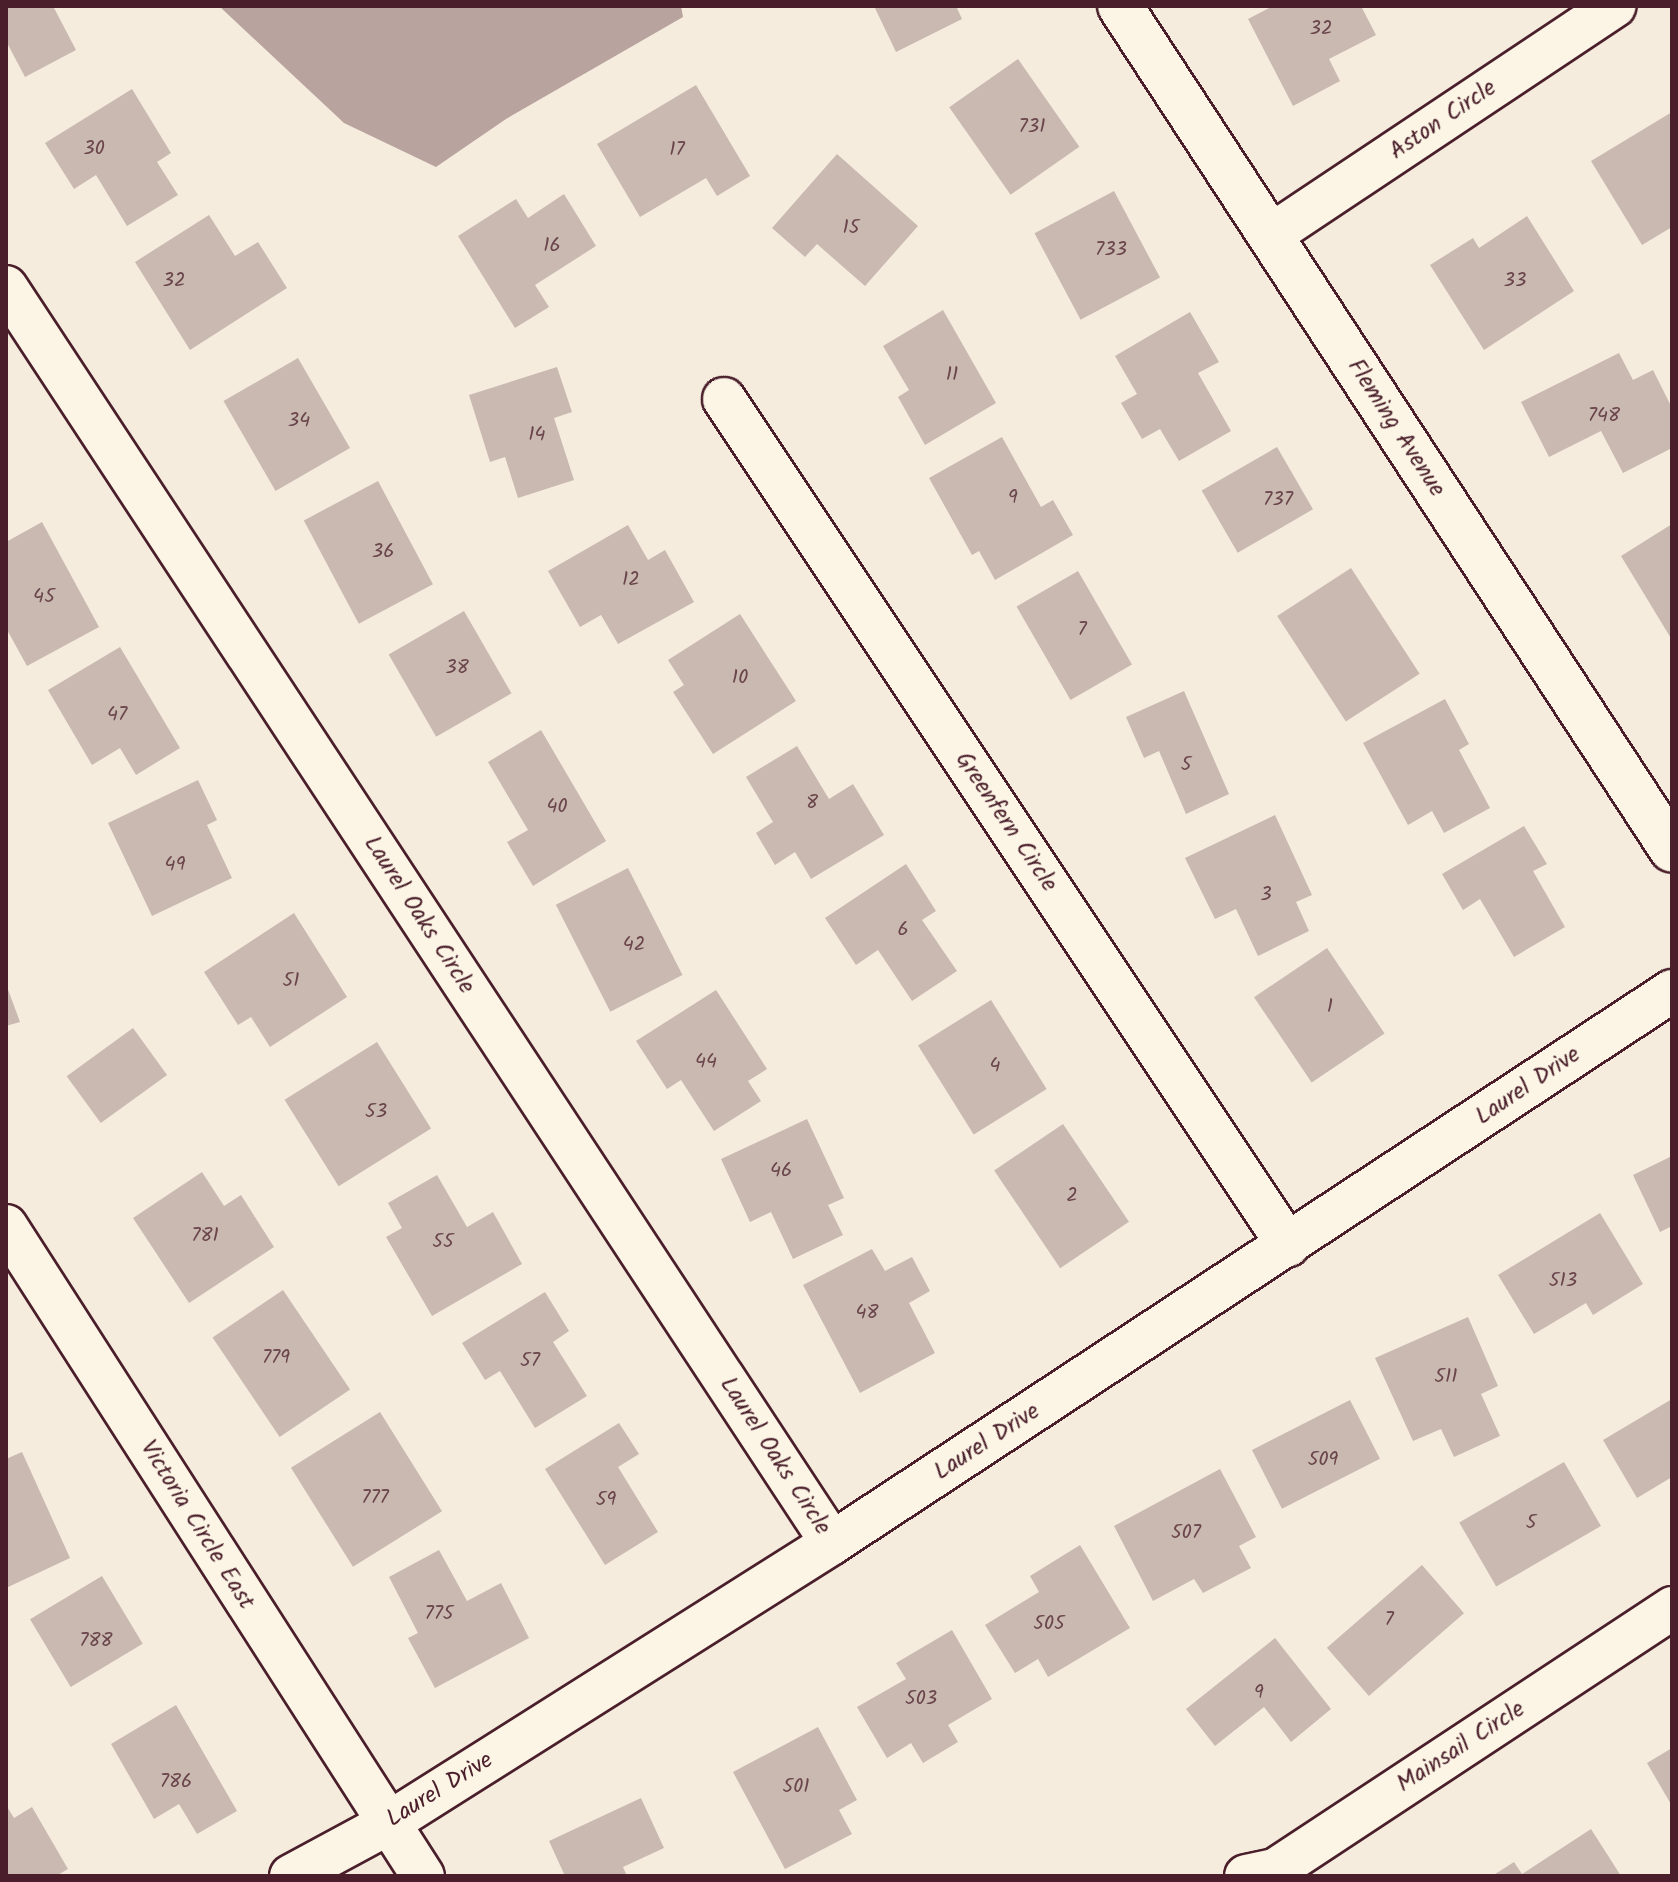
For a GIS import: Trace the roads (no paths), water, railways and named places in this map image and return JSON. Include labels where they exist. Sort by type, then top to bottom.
[{"type":"street","name":"Fleming Avenue","points":[[1120,6],[1672,850]]},
{"type":"street","name":"Aston Circle","points":[[1271,235],[1615,6]]},
{"type":"street","name":"Laurel Oaks Circle","points":[[6,287],[832,1543]]},
{"type":"street","name":"Greenfern Circle","points":[[724,399],[1288,1245]]},
{"type":"street","name":"Laurel Drive","points":[[291,1876],[387,1824],[832,1543],[1672,991]]},
{"type":"street","name":"Victoria Circle East","points":[[6,1226],[423,1876]]},
{"type":"street","name":"Mainsail Circle","points":[[1246,1876],[1275,1870],[1672,1608]]}]
